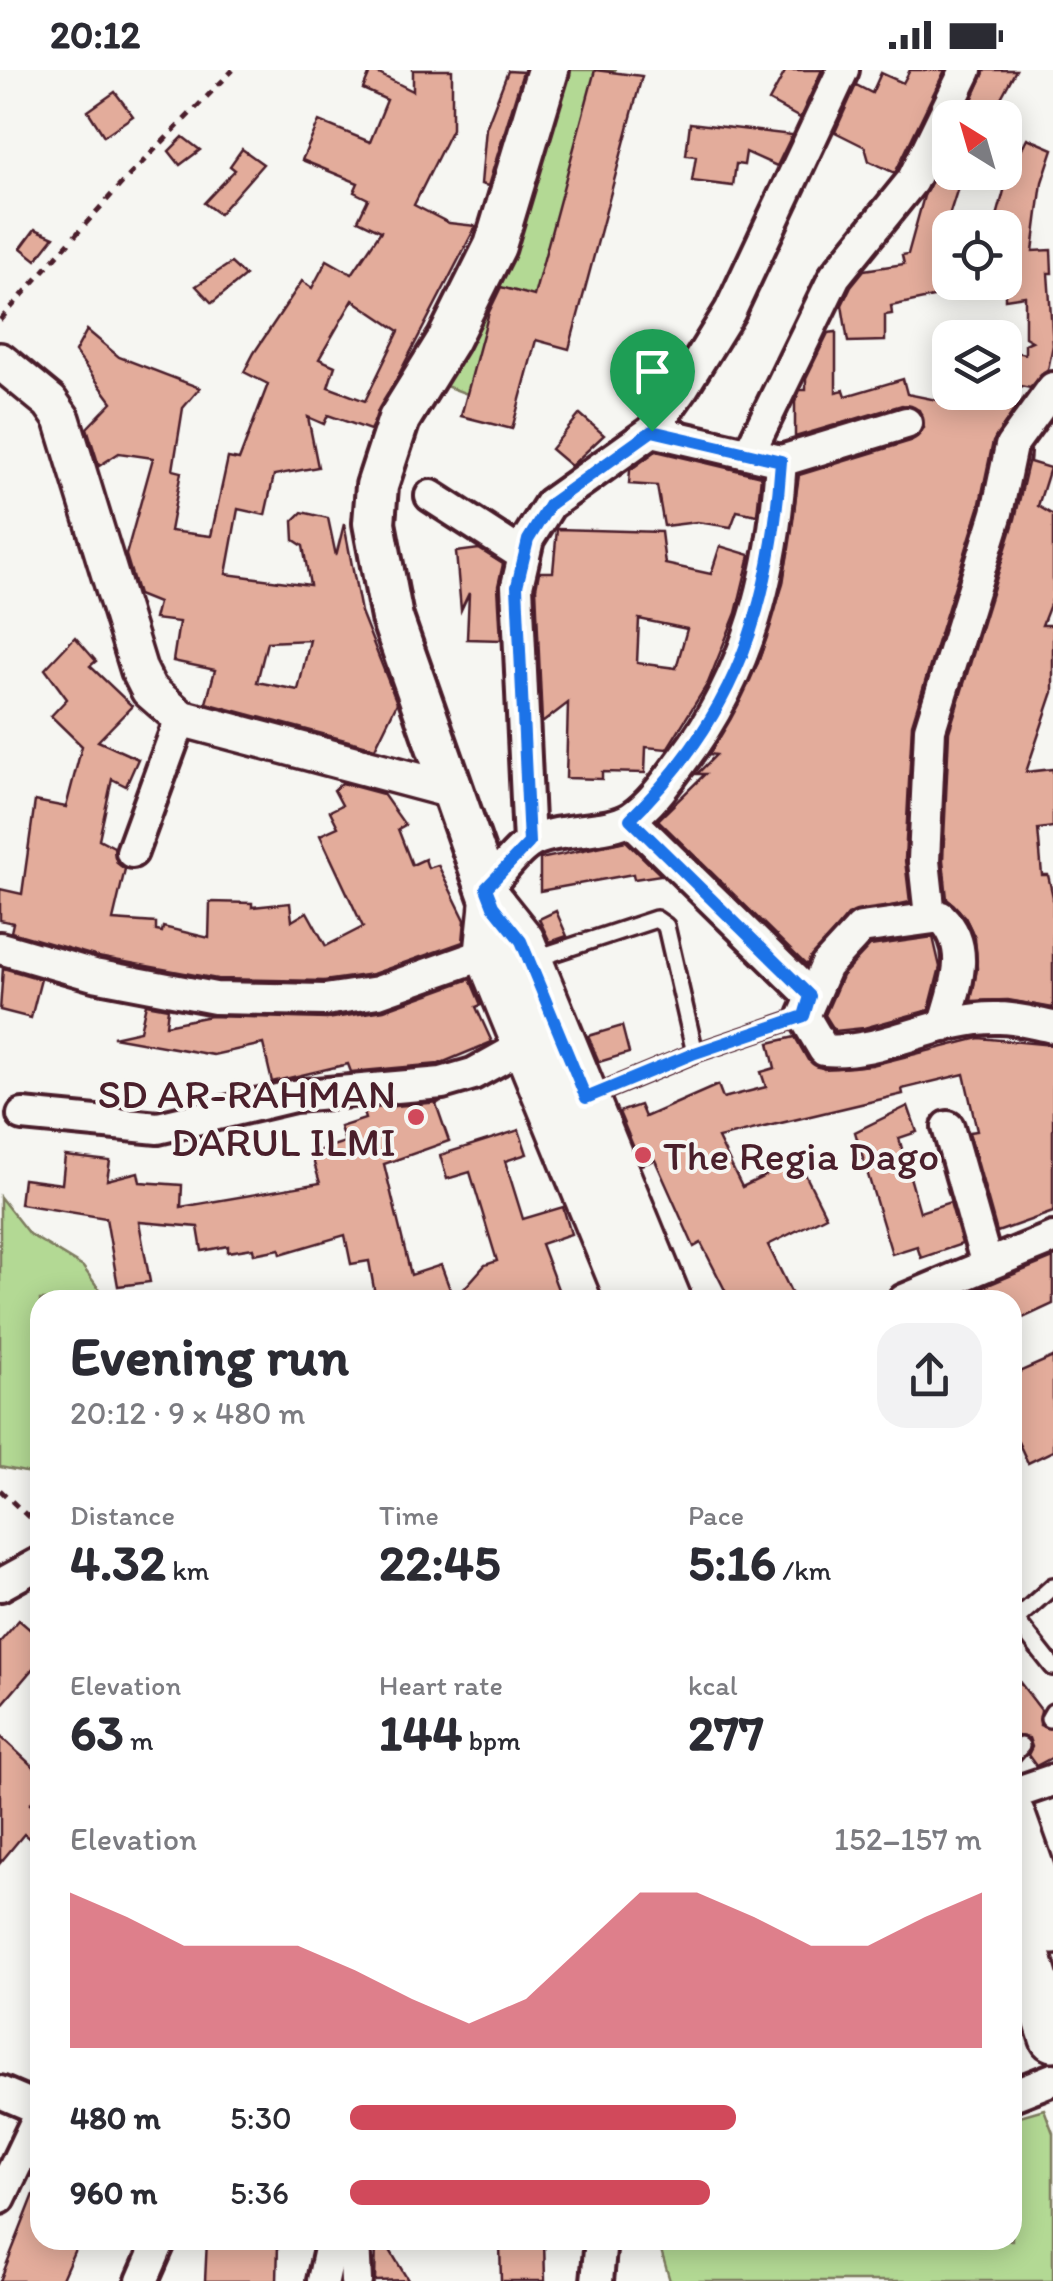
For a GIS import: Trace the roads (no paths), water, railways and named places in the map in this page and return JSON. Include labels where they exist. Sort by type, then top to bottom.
[{"type":"main road","points":[[543,89],[495,246],[448,340],[399,419],[377,486],[374,524],[388,603],[451,790],[490,897],[521,941],[509,957],[526,1045],[626,1290]]},
{"type":"main road","points":[[509,957],[586,1098],[664,1290]]},
{"type":"main road","points":[[1022,1844],[1053,1931]]},
{"type":"main road","points":[[1022,1939],[1053,2038]]},
{"type":"street","points":[[543,89],[562,70]]},
{"type":"street","points":[[490,897],[529,843],[517,586],[528,540],[550,504],[652,431],[730,311],[843,70]]},
{"type":"street","points":[[750,451],[835,276],[912,181],[966,70]]},
{"type":"street","points":[[0,361],[50,402],[62,419],[139,670],[149,690],[181,718],[451,790]]},
{"type":"street","points":[[930,916],[924,861],[930,729],[997,512],[1011,446],[1053,388]]},
{"type":"street","points":[[652,431],[781,461],[906,423]]},
{"type":"street","points":[[529,843],[630,819],[663,787],[692,748],[740,662],[765,592],[776,540],[781,461]]},
{"type":"street","points":[[431,496],[524,556]]},
{"type":"street","points":[[132,852],[181,718]]},
{"type":"street","points":[[630,819],[807,1006],[824,1050],[843,1052],[944,1026],[999,1018],[1053,1028]]},
{"type":"street","points":[[807,1006],[826,966],[860,928],[942,917],[956,932],[961,956],[944,1026]]},
{"type":"street","points":[[0,948],[94,975],[215,998],[325,1000],[378,992],[509,957]]},
{"type":"street","points":[[23,1115],[158,1128],[294,1096],[442,1083],[473,1074],[526,1045]]},
{"type":"street","points":[[948,1127],[987,1266]]},
{"type":"street","points":[[928,1290],[1053,1238]]},
{"type":"street","points":[[0,1585],[30,1569]]},
{"type":"street","points":[[1022,1791],[1053,1780]]},
{"type":"street","points":[[1022,2091],[1053,2080]]},
{"type":"street","points":[[0,2092],[30,2106]]},
{"type":"street","points":[[0,2198],[30,2133]]},
{"type":"street","points":[[142,2281],[156,2250]]},
{"type":"street","points":[[324,2281],[330,2250]]},
{"type":"street","points":[[354,2250],[356,2281]]},
{"type":"street","points":[[598,2281],[600,2250]]},
{"type":"lane","points":[[509,957],[662,920],[695,1053]]},
{"type":"lane","points":[[586,1098],[807,1006]]},
{"type":"lane","points":[[1022,1614],[1053,1586]]},
{"type":"lane","points":[[1022,1630],[1053,1667]]},
{"type":"place","name":"SD AR-RAHMAN DARUL ILMI","points":[[416,1117]]},
{"type":"place","name":"The Regia Dago","points":[[643,1155]]}]
